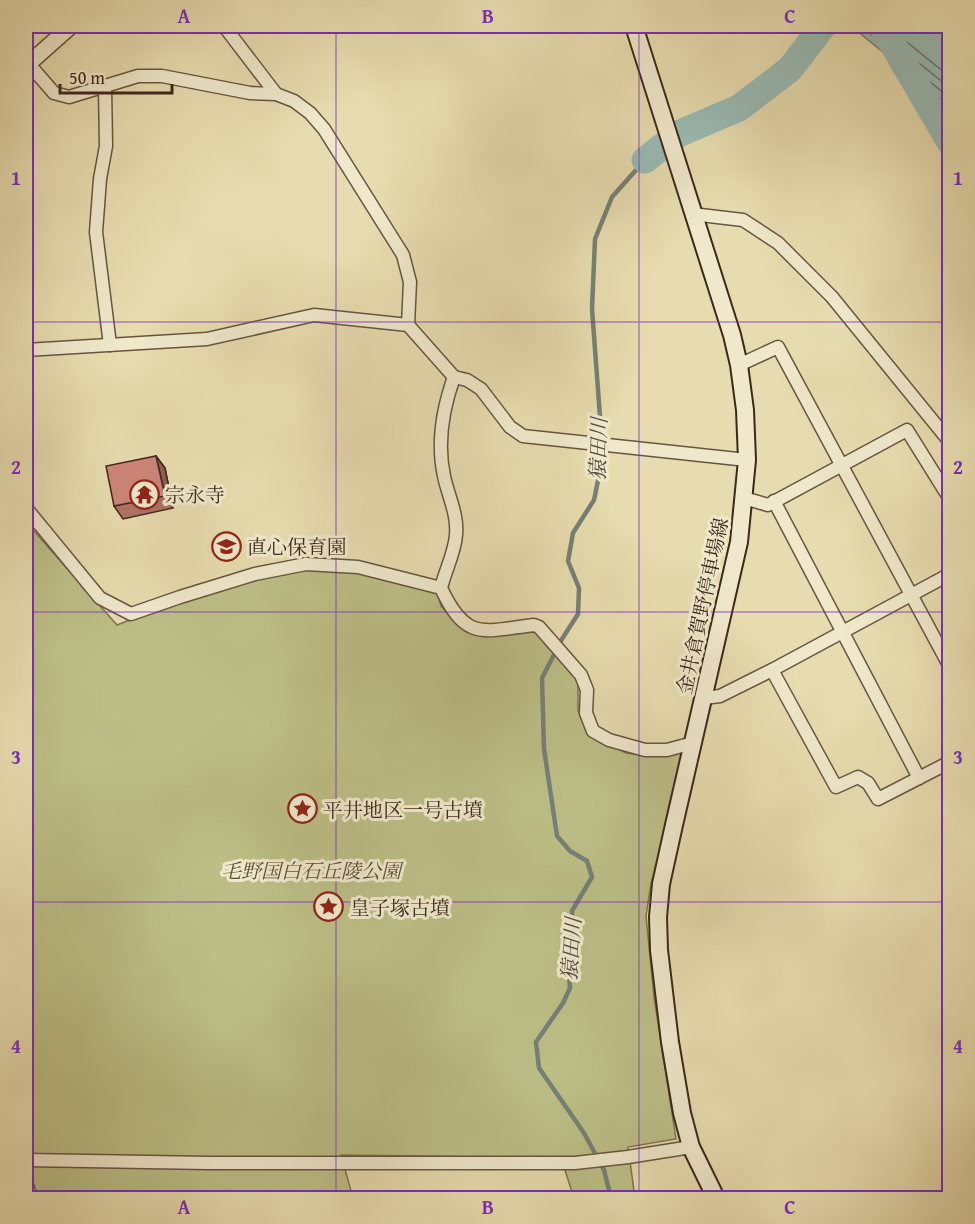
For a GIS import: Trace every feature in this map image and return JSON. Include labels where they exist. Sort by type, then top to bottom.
[{"type":"main road","name":"金井倉賀野停車場線","points":[[634,26],[722,306],[739,366],[746,410],[747,460],[739,542],[662,884],[658,917],[659,950],[670,1042],[682,1113],[691,1147],[716,1198]]},
{"type":"street","points":[[71,26],[27,64],[54,93],[69,97],[138,76],[162,76],[250,93],[276,94],[294,101],[310,113],[324,129],[403,255],[410,282],[408,325]]},
{"type":"street","points":[[224,26],[276,94]]},
{"type":"street","points":[[105,87],[106,146],[100,178],[96,232],[110,345]]},
{"type":"street","points":[[692,214],[743,220],[778,243],[832,297],[950,442]]},
{"type":"street","points":[[26,351],[207,339],[314,315],[408,325],[454,376],[467,380],[481,389],[510,427],[523,436],[747,460]]},
{"type":"street","points":[[739,366],[778,347],[950,667]]},
{"type":"street","points":[[441,588],[456,537],[456,514],[440,454],[447,396],[454,376]]},
{"type":"street","points":[[744,498],[768,504],[907,430],[950,499]]},
{"type":"street","points":[[774,501],[919,778]]},
{"type":"street","points":[[26,508],[100,598],[131,614],[255,574],[306,564],[358,567],[441,588],[462,622],[476,630],[496,631],[534,625],[539,627],[581,675],[587,690],[586,713],[593,731],[609,740],[645,750],[667,750],[693,743]]},
{"type":"street","points":[[704,698],[720,696],[772,670],[950,574]]},
{"type":"street","points":[[772,670],[836,787],[858,777],[868,783],[878,799],[950,762]]},
{"type":"street","points":[[26,1160],[304,1163],[583,1162],[691,1147]]},
{"type":"street","points":[[26,1182],[31,1198]]},
{"type":"green space","name":"毛野国白石丘陵公園","points":[[26,522],[117,625],[182,599],[308,566],[358,571],[437,591],[441,606],[460,626],[538,629],[578,676],[578,710],[588,735],[626,753],[643,755],[687,748],[651,884],[646,916],[654,997],[676,1139],[628,1147],[635,1198],[574,1198],[561,1158],[341,1155],[353,1198],[36,1198],[26,1168]]},
{"type":"water","points":[[851,26],[949,26],[949,106]]},
{"type":"building","points":[[156,456],[165,496],[114,506],[106,466]]},
{"type":"waterway","name":"猿田川","points":[[645,160],[678,134],[739,108],[790,69],[823,26]]},
{"type":"waterway","points":[[882,26],[950,142]]},
{"type":"waterway","name":"猿田川","points":[[611,1198],[604,1170],[584,1133],[539,1068],[536,1042],[563,1003],[570,988],[572,911],[592,877],[587,861],[570,851],[557,836],[544,749],[542,678],[578,614],[579,588],[568,561],[573,533],[594,500],[600,471],[601,430],[592,309],[595,239],[612,197],[645,160]]},
{"type":"place","name":"宗永寺","points":[[144,494]]},
{"type":"place","name":"直心保育園","points":[[226,546]]},
{"type":"place","name":"平井地区一号古墳","points":[[302,809]]},
{"type":"place","name":"皇子塚古墳","points":[[329,907]]}]
